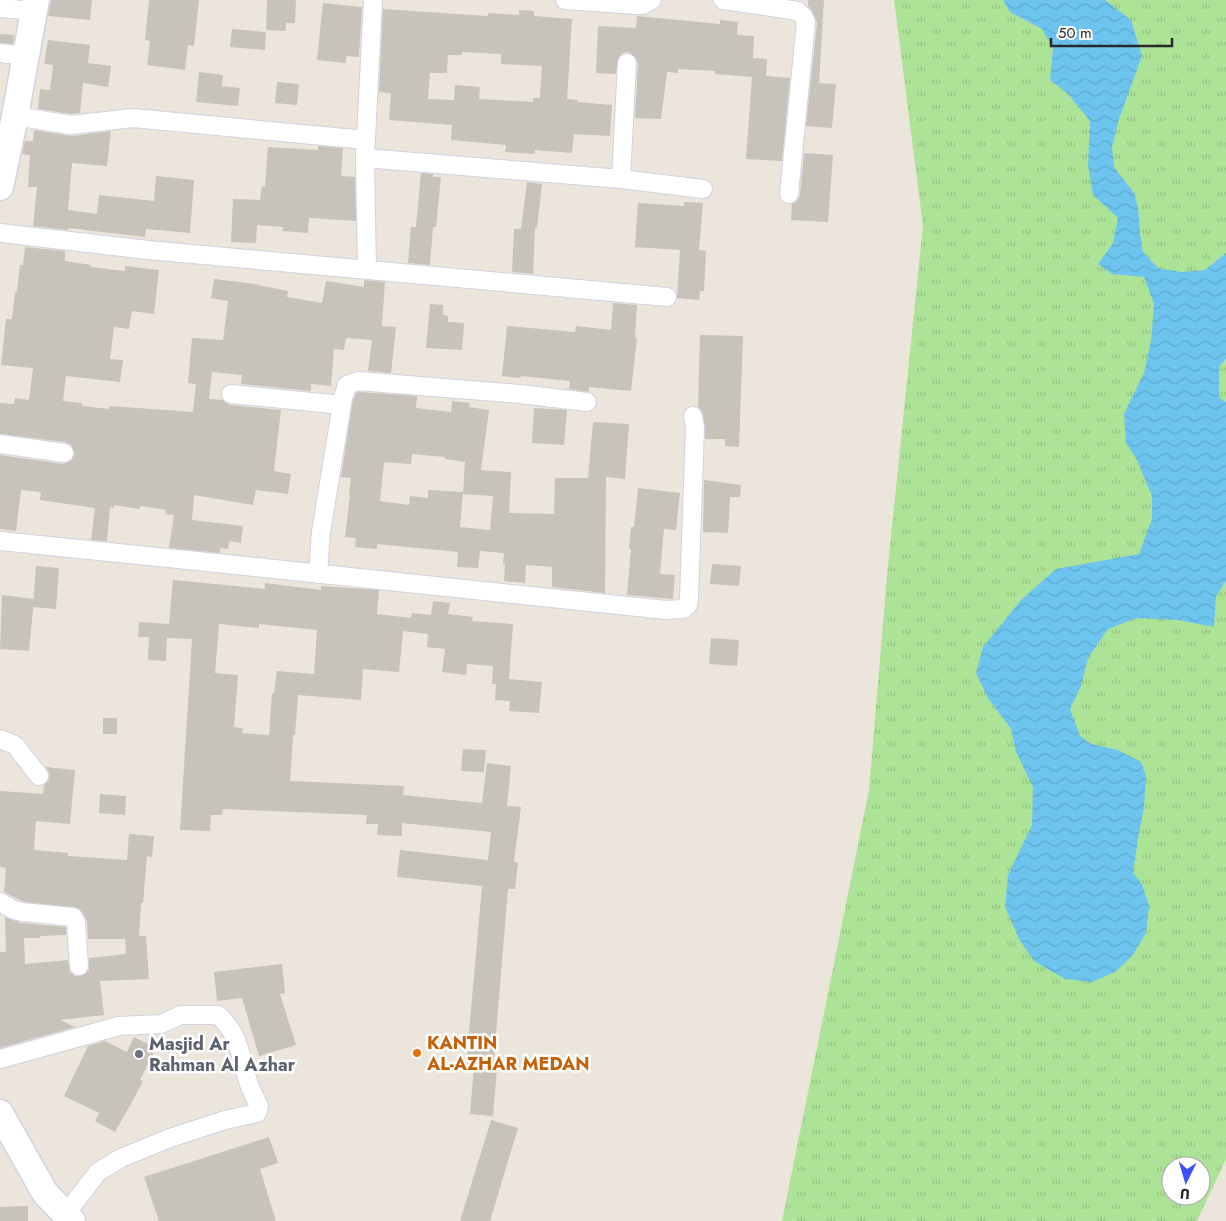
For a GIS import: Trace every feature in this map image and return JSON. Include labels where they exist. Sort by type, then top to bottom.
[{"type":"main road","points":[[0,187],[3,160],[15,116],[35,6]]},
{"type":"main road","points":[[0,1113],[45,1192],[68,1218]]},
{"type":"street","points":[[367,270],[365,158],[373,0]]},
{"type":"street","points":[[566,0],[643,5],[652,0]]},
{"type":"street","points":[[723,0],[798,11],[806,22],[789,194]]},
{"type":"street","points":[[0,8],[35,6]]},
{"type":"street","points":[[0,53],[26,56]]},
{"type":"street","points":[[621,179],[627,63]]},
{"type":"street","points":[[15,116],[71,125],[133,118],[366,140]]},
{"type":"street","points":[[365,158],[621,179],[704,189]]},
{"type":"street","points":[[0,233],[158,251],[667,297]]},
{"type":"street","points":[[318,574],[321,532],[347,385],[358,382],[520,394],[587,402]]},
{"type":"street","points":[[231,394],[342,405]]},
{"type":"street","points":[[0,541],[483,589],[666,610],[683,609],[688,605],[689,598],[694,428],[692,416]]},
{"type":"street","points":[[0,444],[64,453]]},
{"type":"street","points":[[0,738],[15,744],[39,776]]},
{"type":"street","points":[[0,902],[22,912],[73,917],[76,922],[79,966]]},
{"type":"street","points":[[0,1059],[119,1026],[161,1024],[182,1015],[218,1015],[227,1022],[236,1036],[251,1089],[259,1107],[257,1113],[225,1120],[170,1138],[121,1158],[98,1172],[68,1218]]},
{"type":"green space","points":[[894,0],[1226,0],[1226,1159],[1211,1191],[1211,1156],[1161,1156],[1161,1206],[1204,1206],[1197,1221],[782,1221],[869,790],[887,575],[923,226]]},
{"type":"water","points":[[1003,0],[1105,0],[1131,20],[1142,56],[1119,119],[1112,147],[1114,167],[1134,193],[1138,207],[1143,252],[1158,268],[1181,272],[1205,270],[1226,253],[1226,359],[1219,366],[1219,397],[1226,402],[1226,581],[1216,596],[1214,627],[1178,620],[1137,618],[1108,629],[1088,658],[1081,686],[1070,709],[1080,736],[1091,744],[1118,750],[1141,762],[1146,776],[1144,807],[1133,873],[1142,884],[1149,906],[1146,933],[1133,955],[1115,972],[1092,982],[1065,979],[1034,961],[1019,939],[1005,907],[1008,875],[1032,825],[1033,787],[1016,752],[1011,729],[988,698],[976,673],[983,647],[1021,600],[1056,569],[1139,554],[1152,519],[1152,496],[1137,460],[1126,443],[1124,414],[1144,373],[1151,341],[1154,304],[1144,277],[1112,274],[1098,264],[1113,243],[1118,218],[1093,195],[1088,166],[1090,121],[1068,94],[1050,80],[1053,49],[1042,29],[1010,12]]},
{"type":"building","points":[[51,0],[92,0],[90,20],[48,16]]},
{"type":"building","points":[[149,0],[199,0],[194,46],[188,45],[185,70],[147,65],[150,41],[145,40]]},
{"type":"building","points":[[267,0],[296,0],[295,23],[286,23],[286,31],[266,30]]},
{"type":"building","points":[[808,0],[824,0],[819,83],[836,84],[832,128],[806,126],[817,23],[808,6]]},
{"type":"building","points":[[323,3],[362,7],[359,57],[346,56],[346,63],[317,60]]},
{"type":"building","points":[[383,9],[488,16],[488,13],[519,15],[519,10],[534,11],[534,16],[572,19],[567,99],[578,100],[577,102],[612,105],[610,136],[574,134],[572,153],[535,150],[534,154],[505,152],[506,145],[451,140],[452,125],[389,120],[391,93],[379,92]],"holes":[[[462,52],[501,54],[501,64],[542,66],[540,98],[533,98],[533,102],[479,99],[480,87],[455,85],[454,100],[428,99],[430,73],[447,73],[448,55],[462,55]]]},
{"type":"building","points":[[637,16],[720,24],[720,20],[738,22],[737,35],[754,36],[753,58],[767,59],[766,76],[790,78],[782,161],[746,159],[752,77],[715,74],[715,71],[678,69],[678,73],[667,72],[661,119],[635,118],[638,64],[636,58],[628,52],[623,53],[618,58],[616,74],[596,73],[598,26],[636,28]]},
{"type":"building","points":[[232,29],[266,32],[265,50],[230,47]]},
{"type":"building","points":[[0,34],[14,35],[13,44],[0,43]]},
{"type":"building","points":[[48,40],[90,45],[88,63],[111,66],[108,87],[83,83],[80,113],[71,114],[38,109],[40,89],[50,90],[53,65],[44,64]]},
{"type":"building","points":[[199,72],[223,75],[222,86],[240,88],[238,106],[196,102]]},
{"type":"building","points":[[277,82],[299,84],[297,105],[275,103]]},
{"type":"building","points":[[34,130],[72,136],[111,131],[107,166],[72,163],[68,210],[97,214],[99,195],[154,201],[156,176],[194,180],[190,233],[146,229],[145,237],[33,226],[37,187],[28,187],[30,155],[22,154],[25,141],[33,141]]},
{"type":"building","points":[[318,146],[343,148],[341,176],[355,177],[356,221],[309,218],[308,233],[282,231],[283,227],[257,225],[256,243],[231,242],[233,199],[260,200],[262,186],[265,187],[268,147],[318,150]]},
{"type":"building","points":[[804,153],[833,155],[828,222],[791,220],[792,204],[797,201],[800,195]]},
{"type":"building","points":[[421,173],[433,174],[433,177],[441,177],[436,227],[433,227],[430,265],[408,263],[411,227],[416,227]]},
{"type":"building","points":[[527,182],[542,184],[537,228],[535,228],[533,274],[512,272],[514,229],[521,229]]},
{"type":"building","points":[[684,202],[703,203],[699,250],[706,251],[704,291],[700,291],[699,300],[677,298],[680,250],[635,247],[638,203],[684,206]]},
{"type":"building","points":[[25,247],[65,251],[65,261],[91,265],[90,267],[125,271],[125,266],[159,270],[154,314],[132,311],[129,329],[114,327],[110,359],[123,360],[120,382],[66,376],[63,401],[82,403],[82,406],[109,409],[110,406],[193,412],[196,384],[188,383],[192,338],[223,340],[228,301],[211,298],[214,279],[257,284],[288,291],[287,297],[322,303],[326,281],[364,287],[364,280],[385,282],[382,326],[396,327],[391,373],[368,371],[372,340],[346,338],[344,350],[334,349],[331,386],[311,384],[311,391],[241,384],[242,375],[212,372],[209,399],[223,400],[230,405],[281,410],[274,471],[291,474],[288,494],[256,490],[253,505],[194,495],[192,520],[243,526],[241,543],[229,541],[228,549],[220,548],[220,553],[169,548],[174,515],[166,514],[166,510],[140,506],[140,509],[114,505],[114,508],[110,507],[107,541],[91,540],[95,508],[40,500],[41,492],[21,490],[16,531],[0,529],[0,455],[63,464],[72,460],[75,454],[71,445],[65,442],[0,434],[0,403],[14,404],[15,398],[29,400],[33,368],[1,365],[6,319],[12,319],[15,292],[17,292],[20,265],[23,265]]},
{"type":"building","points":[[613,303],[637,305],[635,338],[637,338],[631,391],[589,387],[589,392],[569,389],[570,381],[502,376],[507,326],[575,332],[576,326],[611,330]]},
{"type":"building","points":[[430,304],[443,305],[443,315],[448,316],[448,322],[464,323],[462,350],[426,348]]},
{"type":"building","points":[[700,335],[743,336],[739,447],[725,446],[725,439],[705,439],[703,414],[698,407]]},
{"type":"building","points":[[356,393],[417,396],[416,408],[451,412],[452,401],[470,403],[469,407],[489,410],[481,470],[511,472],[509,513],[554,514],[555,478],[588,478],[593,422],[629,424],[625,479],[606,477],[605,593],[552,587],[552,567],[526,565],[525,583],[504,581],[504,553],[480,551],[478,568],[457,567],[458,552],[377,544],[377,549],[355,547],[356,538],[345,537],[351,478],[341,477],[353,400]],"holes":[[[412,454],[445,457],[445,459],[465,462],[463,494],[493,496],[490,530],[460,527],[463,492],[428,490],[428,498],[410,496],[409,505],[380,501],[384,462],[411,464]]]},
{"type":"building","points":[[534,408],[567,410],[564,445],[532,443]]},
{"type":"building","points":[[704,480],[741,485],[740,497],[730,497],[728,533],[703,532]]},
{"type":"building","points":[[638,488],[680,493],[676,530],[664,529],[660,574],[675,575],[673,599],[627,595],[631,527],[634,527]]},
{"type":"building","points":[[712,564],[741,566],[739,586],[710,584]]},
{"type":"building","points":[[36,566],[59,568],[56,609],[33,607]]},
{"type":"building","points":[[173,580],[265,589],[265,583],[321,590],[321,586],[379,590],[377,614],[411,618],[412,613],[431,615],[433,601],[450,603],[448,614],[473,617],[472,621],[513,624],[509,679],[542,682],[539,713],[509,711],[510,701],[495,700],[496,684],[492,684],[493,666],[467,664],[466,675],[442,672],[445,649],[427,647],[428,634],[403,631],[399,672],[363,669],[361,700],[298,695],[290,781],[404,786],[403,795],[482,803],[487,763],[511,766],[507,806],[521,807],[514,862],[518,863],[515,889],[508,889],[493,1069],[497,1069],[493,1116],[470,1114],[474,1066],[466,1066],[482,886],[397,877],[400,850],[488,860],[491,832],[402,823],[402,836],[377,835],[378,824],[366,824],[367,815],[223,809],[222,815],[211,815],[210,831],[180,830],[192,639],[167,638],[166,661],[148,660],[149,637],[138,637],[139,622],[169,624]],"holes":[[[219,624],[259,628],[259,624],[317,630],[314,674],[277,671],[274,693],[272,693],[269,735],[242,733],[243,728],[234,727],[238,675],[215,673]]]},
{"type":"building","points":[[2,595],[34,599],[29,651],[0,649]]},
{"type":"building","points":[[711,638],[739,640],[737,666],[709,664]]},
{"type":"building","points":[[103,718],[117,718],[117,734],[103,734]]},
{"type":"building","points":[[463,749],[486,750],[484,772],[461,771]]},
{"type":"building","points":[[46,767],[75,770],[70,824],[36,821],[34,850],[68,853],[68,856],[127,860],[129,834],[154,836],[152,857],[147,856],[139,936],[146,936],[149,979],[100,981],[104,1015],[60,1020],[75,1027],[0,1048],[0,952],[6,952],[5,917],[21,923],[66,927],[66,935],[24,938],[25,964],[68,960],[70,972],[75,976],[80,976],[89,970],[89,958],[126,954],[125,939],[88,939],[87,921],[78,908],[24,902],[4,892],[6,868],[0,867],[0,791],[43,794],[44,785],[49,780],[50,775]]},
{"type":"building","points":[[100,794],[126,796],[125,815],[99,813]]},
{"type":"building","points":[[282,964],[285,993],[280,994],[296,1045],[259,1056],[242,998],[217,1001],[214,972]]},
{"type":"building","points":[[134,1037],[156,1048],[140,1080],[143,1081],[115,1132],[95,1121],[99,1113],[64,1096],[88,1046],[105,1041],[127,1052]]},
{"type":"building","points":[[491,1120],[518,1128],[490,1221],[460,1221]]},
{"type":"building","points":[[269,1137],[278,1163],[260,1169],[276,1221],[159,1221],[144,1177]]},
{"type":"building","points":[[28,1206],[28,1221],[0,1221],[0,1207]]},
{"type":"place","name":"KANTIN AL-AZHAR MEDAN","points":[[417,1053]]},
{"type":"place","name":"Masjid Ar Rahman Al Azhar","points":[[139,1054]]}]
